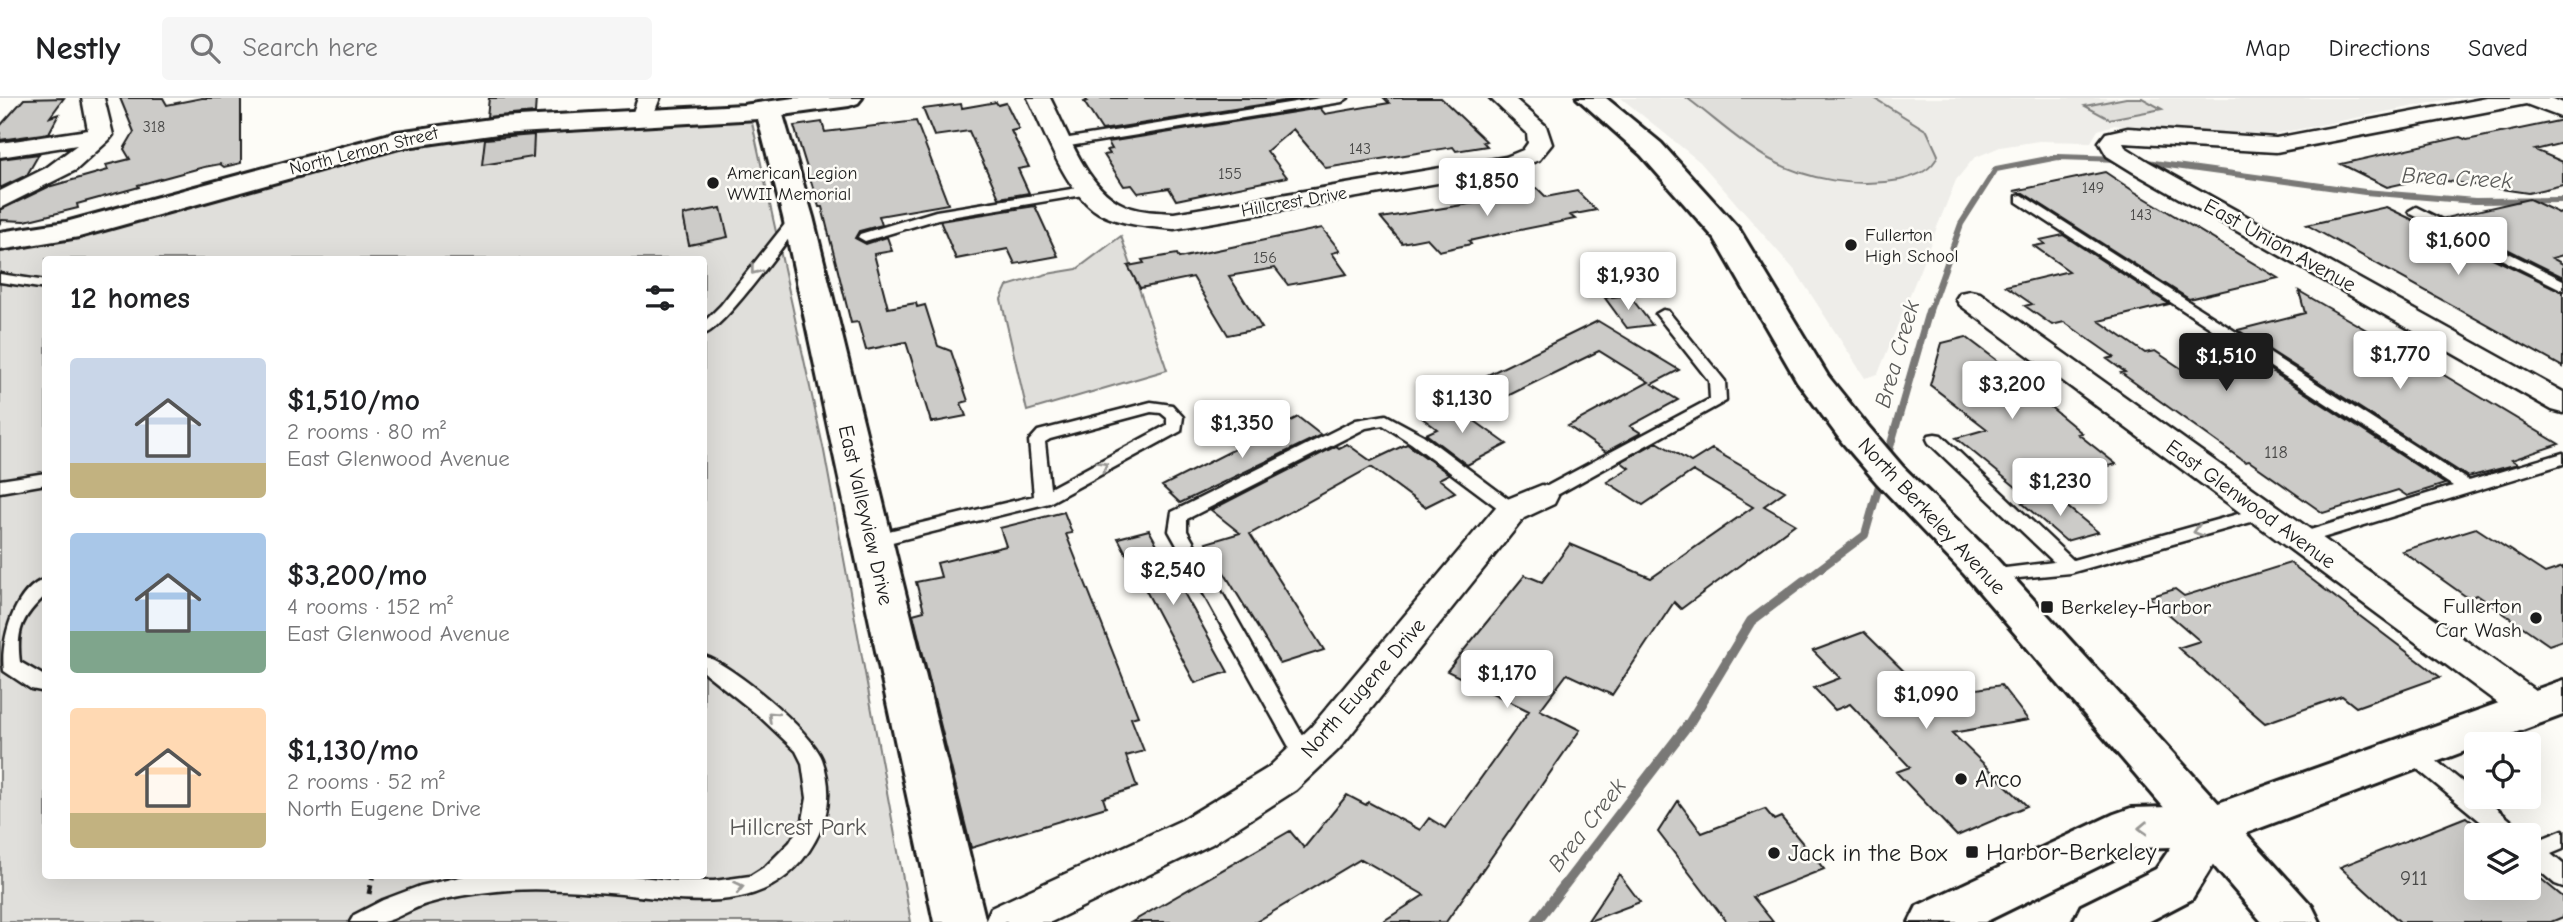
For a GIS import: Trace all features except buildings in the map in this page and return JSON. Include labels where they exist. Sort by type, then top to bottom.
[{"type":"street","points":[[93,98],[101,135]]},
{"type":"street","name":"North Lemon Street","points":[[0,249],[31,243],[54,234],[397,139],[645,108],[775,105],[849,98]]},
{"type":"street","name":"Hillcrest Drive","points":[[1039,98],[1090,190],[1100,202],[1139,218],[1174,221],[1411,183],[1512,163],[1531,155],[1540,144],[1538,131],[1502,98]]},
{"type":"street","name":"North Berkeley Avenue","points":[[1590,98],[1651,149],[1728,235],[1814,381],[1890,475],[1987,575],[2294,922]]},
{"type":"street","name":"East Union Avenue","points":[[2522,98],[2276,145],[2129,135],[2114,138],[2113,147],[2141,167],[2563,404]]},
{"type":"street","points":[[2532,98],[2563,111]]},
{"type":"street","name":"East Valleyview Drive","points":[[775,105],[797,217],[960,922]]},
{"type":"street","points":[[0,150],[101,135]]},
{"type":"street","points":[[0,201],[72,163],[101,135]]},
{"type":"street","name":"North Lemon Street","points":[[0,241],[54,234]]},
{"type":"street","name":"East Glenwood Avenue","points":[[1970,299],[2300,539],[2547,702]]},
{"type":"street","name":"North Eugene Drive","points":[[1007,922],[1197,832],[1282,779],[1325,738],[1527,503]]},
{"type":"street","points":[[1935,922],[2131,828],[2211,826],[2547,702]]},
{"type":"street","points":[[2099,922],[2174,884],[2211,826]]},
{"type":"lane","points":[[1063,143],[1342,98]]},
{"type":"lane","points":[[865,237],[936,215],[1090,190]]},
{"type":"lane","points":[[2022,199],[2468,488]]},
{"type":"lane","points":[[2416,212],[2563,286]]},
{"type":"lane","points":[[707,327],[726,308],[797,217]]},
{"type":"lane","points":[[0,278],[42,284]]},
{"type":"lane","points":[[1305,757],[1178,531],[1178,516],[1362,424],[1385,420],[1527,503],[1718,401],[1717,381],[1663,314]]},
{"type":"lane","points":[[2379,353],[2441,335]]},
{"type":"lane","points":[[872,541],[1043,499],[1175,427],[1175,417],[1166,408],[1151,407],[1044,435],[1037,440],[1043,499]]},
{"type":"lane","points":[[1935,439],[2070,567]]},
{"type":"lane","points":[[2300,539],[2563,458]]},
{"type":"lane","points":[[0,486],[42,479]]},
{"type":"lane","points":[[1987,575],[2070,567],[2263,513]]},
{"type":"lane","points":[[42,588],[11,624],[8,637],[11,666],[42,684]]},
{"type":"lane","points":[[362,922],[427,892],[467,883],[508,879],[604,883],[673,892],[718,892],[754,884],[788,863],[808,834],[819,806],[818,782],[807,749],[737,683],[707,665]]},
{"type":"lane","points":[[2411,752],[2498,823]]},
{"type":"lane","points":[[2541,847],[2563,839]]},
{"type":"lane","points":[[2541,858],[2563,877]]},
{"type":"shaded area","name":"Fullerton High School","points":[[1621,98],[2455,98],[2265,136],[2162,132],[2114,125],[2098,130],[2091,142],[2039,141],[2000,147],[1974,158],[1956,180],[1878,374],[1865,378],[1797,273],[1700,162]]},
{"type":"green space","points":[[1687,98],[1874,98],[1927,131],[1938,155],[1928,169],[1900,180],[1867,183],[1816,177],[1758,153]]},
{"type":"green space","points":[[2126,98],[2142,98],[2162,109],[2109,119],[2085,106]]},
{"type":"green space","name":"Hillcrest Park","points":[[751,118],[824,451],[911,922],[0,922],[0,252],[25,248],[457,132],[576,130]]},
{"type":"green space","points":[[1121,236],[1167,370],[1027,411],[1001,299],[1007,286],[1047,274],[1077,269]]},
{"type":"waterway","name":"Brea Creek","points":[[1929,313],[1961,224],[1996,169],[2058,157],[2121,159]]},
{"type":"waterway","name":"Brea Creek","points":[[2139,161],[2365,192],[2475,201],[2563,200]]},
{"type":"waterway","name":"Brea Creek","points":[[1886,461],[1929,311]]},
{"type":"waterway","name":"Brea Creek","points":[[1801,583],[1865,535],[1882,475]]},
{"type":"waterway","name":"Brea Creek","points":[[1536,922],[1690,722],[1751,621],[1804,581]]},
{"type":"place","name":"American Legion WWII Memorial","points":[[713,183]]},
{"type":"place","name":"Fullerton High School","points":[[1851,245]]},
{"type":"place","name":"Berkeley-Harbor","points":[[2047,607]]},
{"type":"place","name":"Fullerton Car Wash","points":[[2536,618]]},
{"type":"place","name":"Arco","points":[[1961,779]]},
{"type":"place","name":"Harbor-Berkeley","points":[[1972,852]]},
{"type":"place","name":"Jack in the Box","points":[[1774,853]]}]
